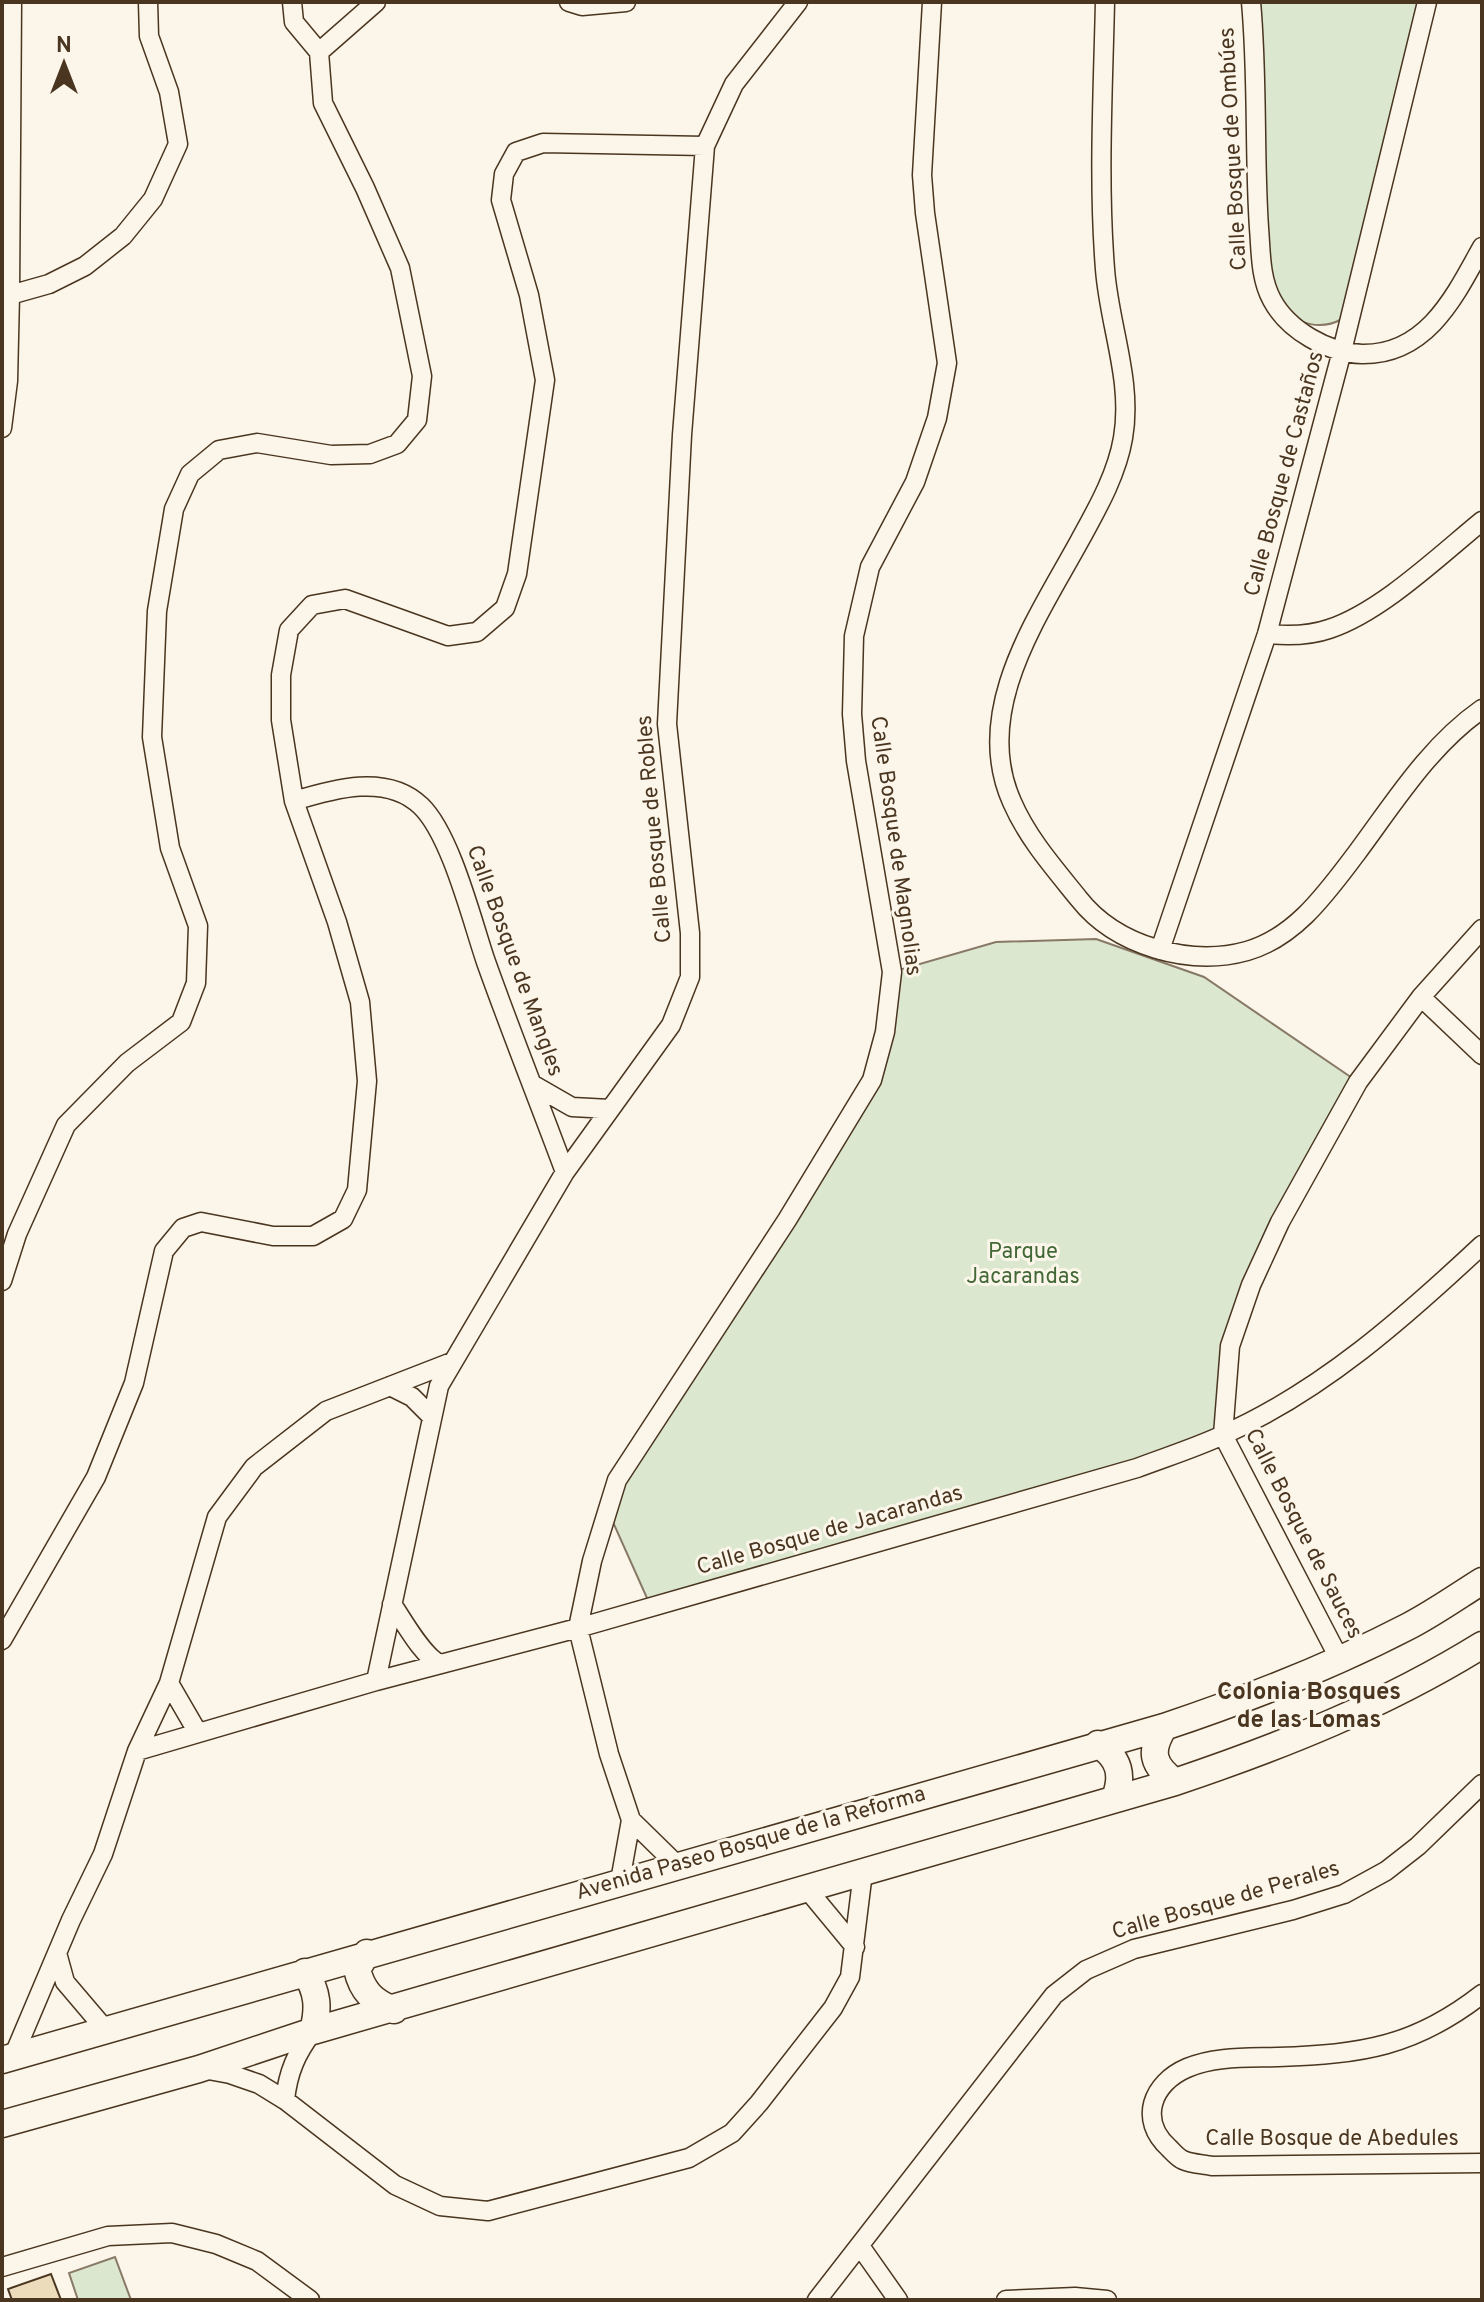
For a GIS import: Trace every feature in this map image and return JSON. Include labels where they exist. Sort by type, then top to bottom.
[{"type":"main road","name":"Avenida Paseo Bosque de la Reforma","points":[[8,2058],[1164,1727],[1241,1701],[1340,1660],[1412,1625],[1482,1581]]},
{"type":"main road","points":[[2,2124],[1175,1782],[1319,1730],[1433,1675],[1482,1645]]},
{"type":"main road","points":[[1164,1727],[1155,1741],[1155,1757],[1162,1772],[1175,1782]]},
{"type":"main road","points":[[1098,1744],[1111,1753],[1119,1767],[1120,1783],[1115,1798]]},
{"type":"main road","points":[[367,1953],[357,1969],[360,1986],[378,2004],[394,2010]]},
{"type":"main road","points":[[305,1972],[314,1986],[318,2002],[313,2031]]},
{"type":"street","points":[[2,428],[8,381],[12,2]]},
{"type":"street","points":[[10,295],[49,284],[85,266],[123,236],[153,199],[178,144],[169,92],[149,36],[148,2]]},
{"type":"street","points":[[2,1281],[17,1234],[66,1125],[127,1063],[181,1022],[196,983],[198,926],[170,848],[152,737],[157,611],[174,509],[190,474],[219,450],[257,443],[331,455],[370,454],[397,444],[417,420],[422,376],[400,268],[323,103],[319,52],[294,22],[292,2]]},
{"type":"street","points":[[319,52],[376,2]]},
{"type":"street","points":[[569,2],[582,6],[626,2]]},
{"type":"street","name":"Calle Bosque de Robles","points":[[376,1681],[439,1386],[565,1172],[671,1025],[690,977],[690,933],[667,724],[682,435],[705,146],[734,84],[798,2]]},
{"type":"street","name":"Calle Bosque de Magnolias","points":[[677,1865],[631,1820],[609,1754],[578,1628],[592,1561],[617,1480],[787,1220],[872,1080],[885,1032],[892,972],[856,761],[852,714],[854,636],[870,567],[915,482],[937,418],[947,363],[922,175],[932,2]]},
{"type":"street","points":[[1105,2],[1102,207],[1105,273],[1125,393],[1123,439],[1103,496],[1019,654],[1002,711],[999,753],[1011,800],[1034,843],[1090,913],[1121,936],[1160,950],[1206,957],[1248,951],[1287,931],[1322,898],[1420,768],[1459,725],[1482,709]]},
{"type":"street","name":"Calle Bosque de Ombúes","points":[[1251,2],[1256,187],[1265,285],[1271,299],[1288,321],[1312,339],[1342,351],[1383,353],[1408,344],[1451,304],[1482,247]]},
{"type":"street","name":"Calle Bosque de Castaños","points":[[1160,950],[1267,634],[1342,351],[1427,2]]},
{"type":"street","points":[[2,1640],[96,1477],[134,1383],[164,1251],[183,1228],[201,1222],[273,1236],[313,1236],[343,1219],[357,1190],[367,1081],[360,1002],[337,922],[294,801],[281,720],[281,675],[289,630],[312,605],[345,599],[448,636],[477,632],[505,608],[517,574],[545,380],[529,295],[501,200],[504,174],[516,152],[543,143],[705,146]]},
{"type":"street","points":[[1267,634],[1313,634],[1346,623],[1404,584],[1482,521]]},
{"type":"street","name":"Calle Bosque de Mangles","points":[[294,801],[330,790],[362,786],[397,791],[421,806],[446,843],[565,1172]]},
{"type":"street","name":"Calle Bosque de Sauces","points":[[1340,1660],[1223,1435],[1230,1346],[1251,1285],[1280,1222],[1358,1082],[1421,997],[1482,929]]},
{"type":"street","points":[[1421,997],[1482,1055]]},
{"type":"street","points":[[532,1084],[572,1107],[610,1109]]},
{"type":"street","name":"Calle Bosque de Jacarandas","points":[[137,1751],[1137,1468],[1223,1435],[1275,1409],[1340,1368],[1482,1245]]},
{"type":"street","points":[[8,2058],[103,1854],[137,1751],[169,1683],[217,1517],[254,1467],[326,1411],[452,1362]]},
{"type":"street","points":[[390,1386],[412,1397],[432,1417]]},
{"type":"street","points":[[392,1604],[416,1640],[440,1664]]},
{"type":"street","points":[[169,1683],[198,1733]]},
{"type":"street","name":"Calle Bosque de Perales","points":[[817,2300],[1021,2035],[1054,1995],[1086,1970],[1134,1949],[1293,1910],[1344,1894],[1386,1871],[1418,1846],[1482,1784]]},
{"type":"street","name":"Calle Bosque de Magnolias","points":[[620,1881],[631,1820]]},
{"type":"street","points":[[199,2069],[230,2074],[259,2084],[285,2100],[395,2185],[440,2206],[488,2211],[689,2158],[732,2133],[833,2008],[850,1977],[863,1872]]},
{"type":"street","points":[[807,1889],[855,1947]]},
{"type":"street","points":[[57,1953],[65,1982],[105,2029]]},
{"type":"street","name":"Calle Bosque de Abedules","points":[[1482,1994],[1450,2019],[1389,2045],[1342,2054],[1228,2058],[1189,2067],[1163,2081],[1150,2109],[1158,2138],[1182,2160],[1212,2166],[1482,2163]]},
{"type":"street","points":[[285,2100],[288,2075],[297,2051],[313,2031]]},
{"type":"street","points":[[2,2267],[108,2236],[172,2233],[216,2244],[257,2261],[310,2300]]},
{"type":"street","points":[[860,2246],[898,2300]]},
{"type":"street","points":[[1006,2300],[1075,2297],[1107,2300]]},
{"type":"green space","points":[[1257,2],[1419,2],[1342,319],[1326,324],[1303,322],[1289,313],[1278,298],[1268,269]]},
{"type":"green space","name":"Parque Jacarandas","points":[[1096,939],[1204,977],[1358,1082],[1248,1293],[1223,1435],[651,1607],[608,1511],[872,1080],[892,972],[996,942]]},
{"type":"green space","points":[[115,2257],[131,2300],[78,2300],[69,2273]]},
{"type":"building","points":[[51,2274],[61,2300],[12,2300],[8,2289]]},
{"type":"district","name":"Colonia Bosques de las Lomas","points":[[1309,1707]]}]
